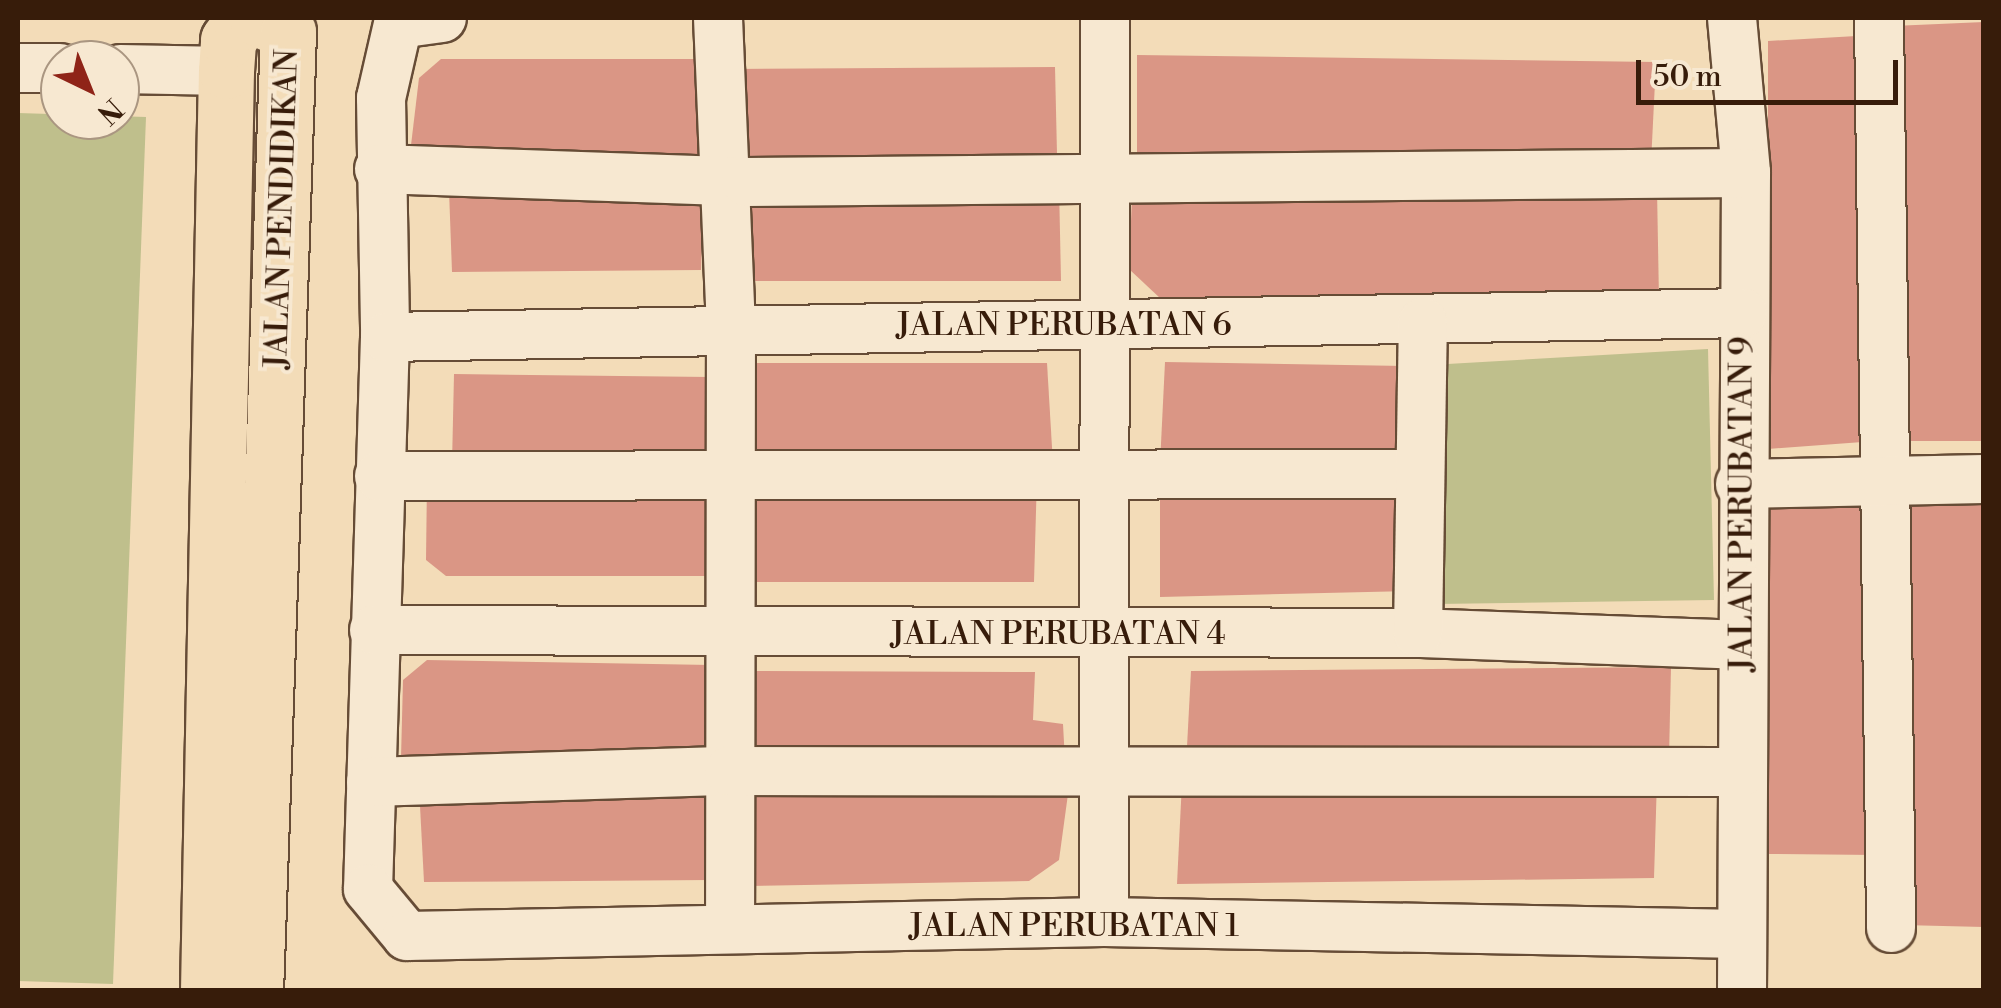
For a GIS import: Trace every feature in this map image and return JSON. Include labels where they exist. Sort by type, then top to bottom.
[{"type":"main road","name":"JALAN PENDIDIKAN","points":[[208,990],[226,71],[240,22],[275,22],[288,32],[255,990]]},
{"type":"street","points":[[718,18],[731,325],[730,930]]},
{"type":"street","points":[[1104,18],[1104,922]]},
{"type":"street","name":"JALAN PERUBATAN 9","points":[[1732,18],[1746,173],[1740,484],[1742,990]]},
{"type":"street","points":[[1879,18],[1891,928]]},
{"type":"street","points":[[420,21],[385,57],[379,169],[384,337],[371,782],[730,771],[1104,776],[1742,772]]},
{"type":"street","points":[[140,69],[226,71]]},
{"type":"street","points":[[379,169],[727,180],[1746,173]]},
{"type":"street","name":"JALAN PERUBATAN 6","points":[[384,337],[731,325],[1106,327],[1743,313]]},
{"type":"street","points":[[1418,634],[1423,322]]},
{"type":"street","points":[[379,476],[728,469],[1419,474]]},
{"type":"street","points":[[1740,484],[1984,479]]},
{"type":"street","name":"JALAN PERUBATAN 4","points":[[374,630],[1418,634],[1741,645]]},
{"type":"street","name":"JALAN PERUBATAN 1","points":[[371,782],[368,890],[407,936],[1104,922],[1742,934]]},
{"type":"green space","points":[[18,113],[40,114],[40,140],[140,140],[140,117],[146,117],[113,984],[18,981]]},
{"type":"green space","points":[[1708,349],[1714,600],[1437,604],[1430,365]]},
{"type":"building","points":[[1984,22],[1984,441],[1897,441],[1893,26]]},
{"type":"building","points":[[1874,35],[1876,441],[1768,449],[1768,41]]},
{"type":"building","points":[[1137,55],[1656,62],[1651,163],[1137,160]]},
{"type":"building","points":[[441,59],[701,59],[704,158],[409,162],[419,78]]},
{"type":"building","points":[[1055,67],[1057,154],[736,163],[732,69]]},
{"type":"building","points":[[1059,185],[1061,281],[749,281],[747,190]]},
{"type":"building","points":[[1657,189],[1659,300],[1161,299],[1129,269],[1132,197]]},
{"type":"building","points":[[449,190],[704,190],[701,270],[452,272]]},
{"type":"building","points":[[1165,362],[1405,366],[1413,461],[1160,464]]},
{"type":"building","points":[[745,363],[1047,363],[1053,464],[748,463]]},
{"type":"building","points":[[454,374],[710,377],[705,466],[452,464]]},
{"type":"building","points":[[1037,476],[1034,582],[743,582],[746,480]]},
{"type":"building","points":[[1160,480],[1412,482],[1411,591],[1160,597]]},
{"type":"building","points":[[427,481],[711,481],[710,576],[446,576],[426,560]]},
{"type":"building","points":[[1906,491],[1984,492],[1984,927],[1902,925]]},
{"type":"building","points":[[1875,492],[1876,855],[1768,854],[1764,495]]},
{"type":"building","points":[[427,660],[711,665],[708,764],[401,758],[403,680]]},
{"type":"building","points":[[1671,667],[1669,758],[1186,766],[1191,671]]},
{"type":"building","points":[[746,671],[1035,672],[1033,720],[1063,724],[1065,761],[750,763]]},
{"type":"building","points":[[1657,779],[1654,878],[1177,884],[1182,782]]},
{"type":"building","points":[[712,782],[710,880],[424,882],[419,787]]},
{"type":"building","points":[[746,793],[1068,794],[1059,860],[1029,881],[747,886]]}]
